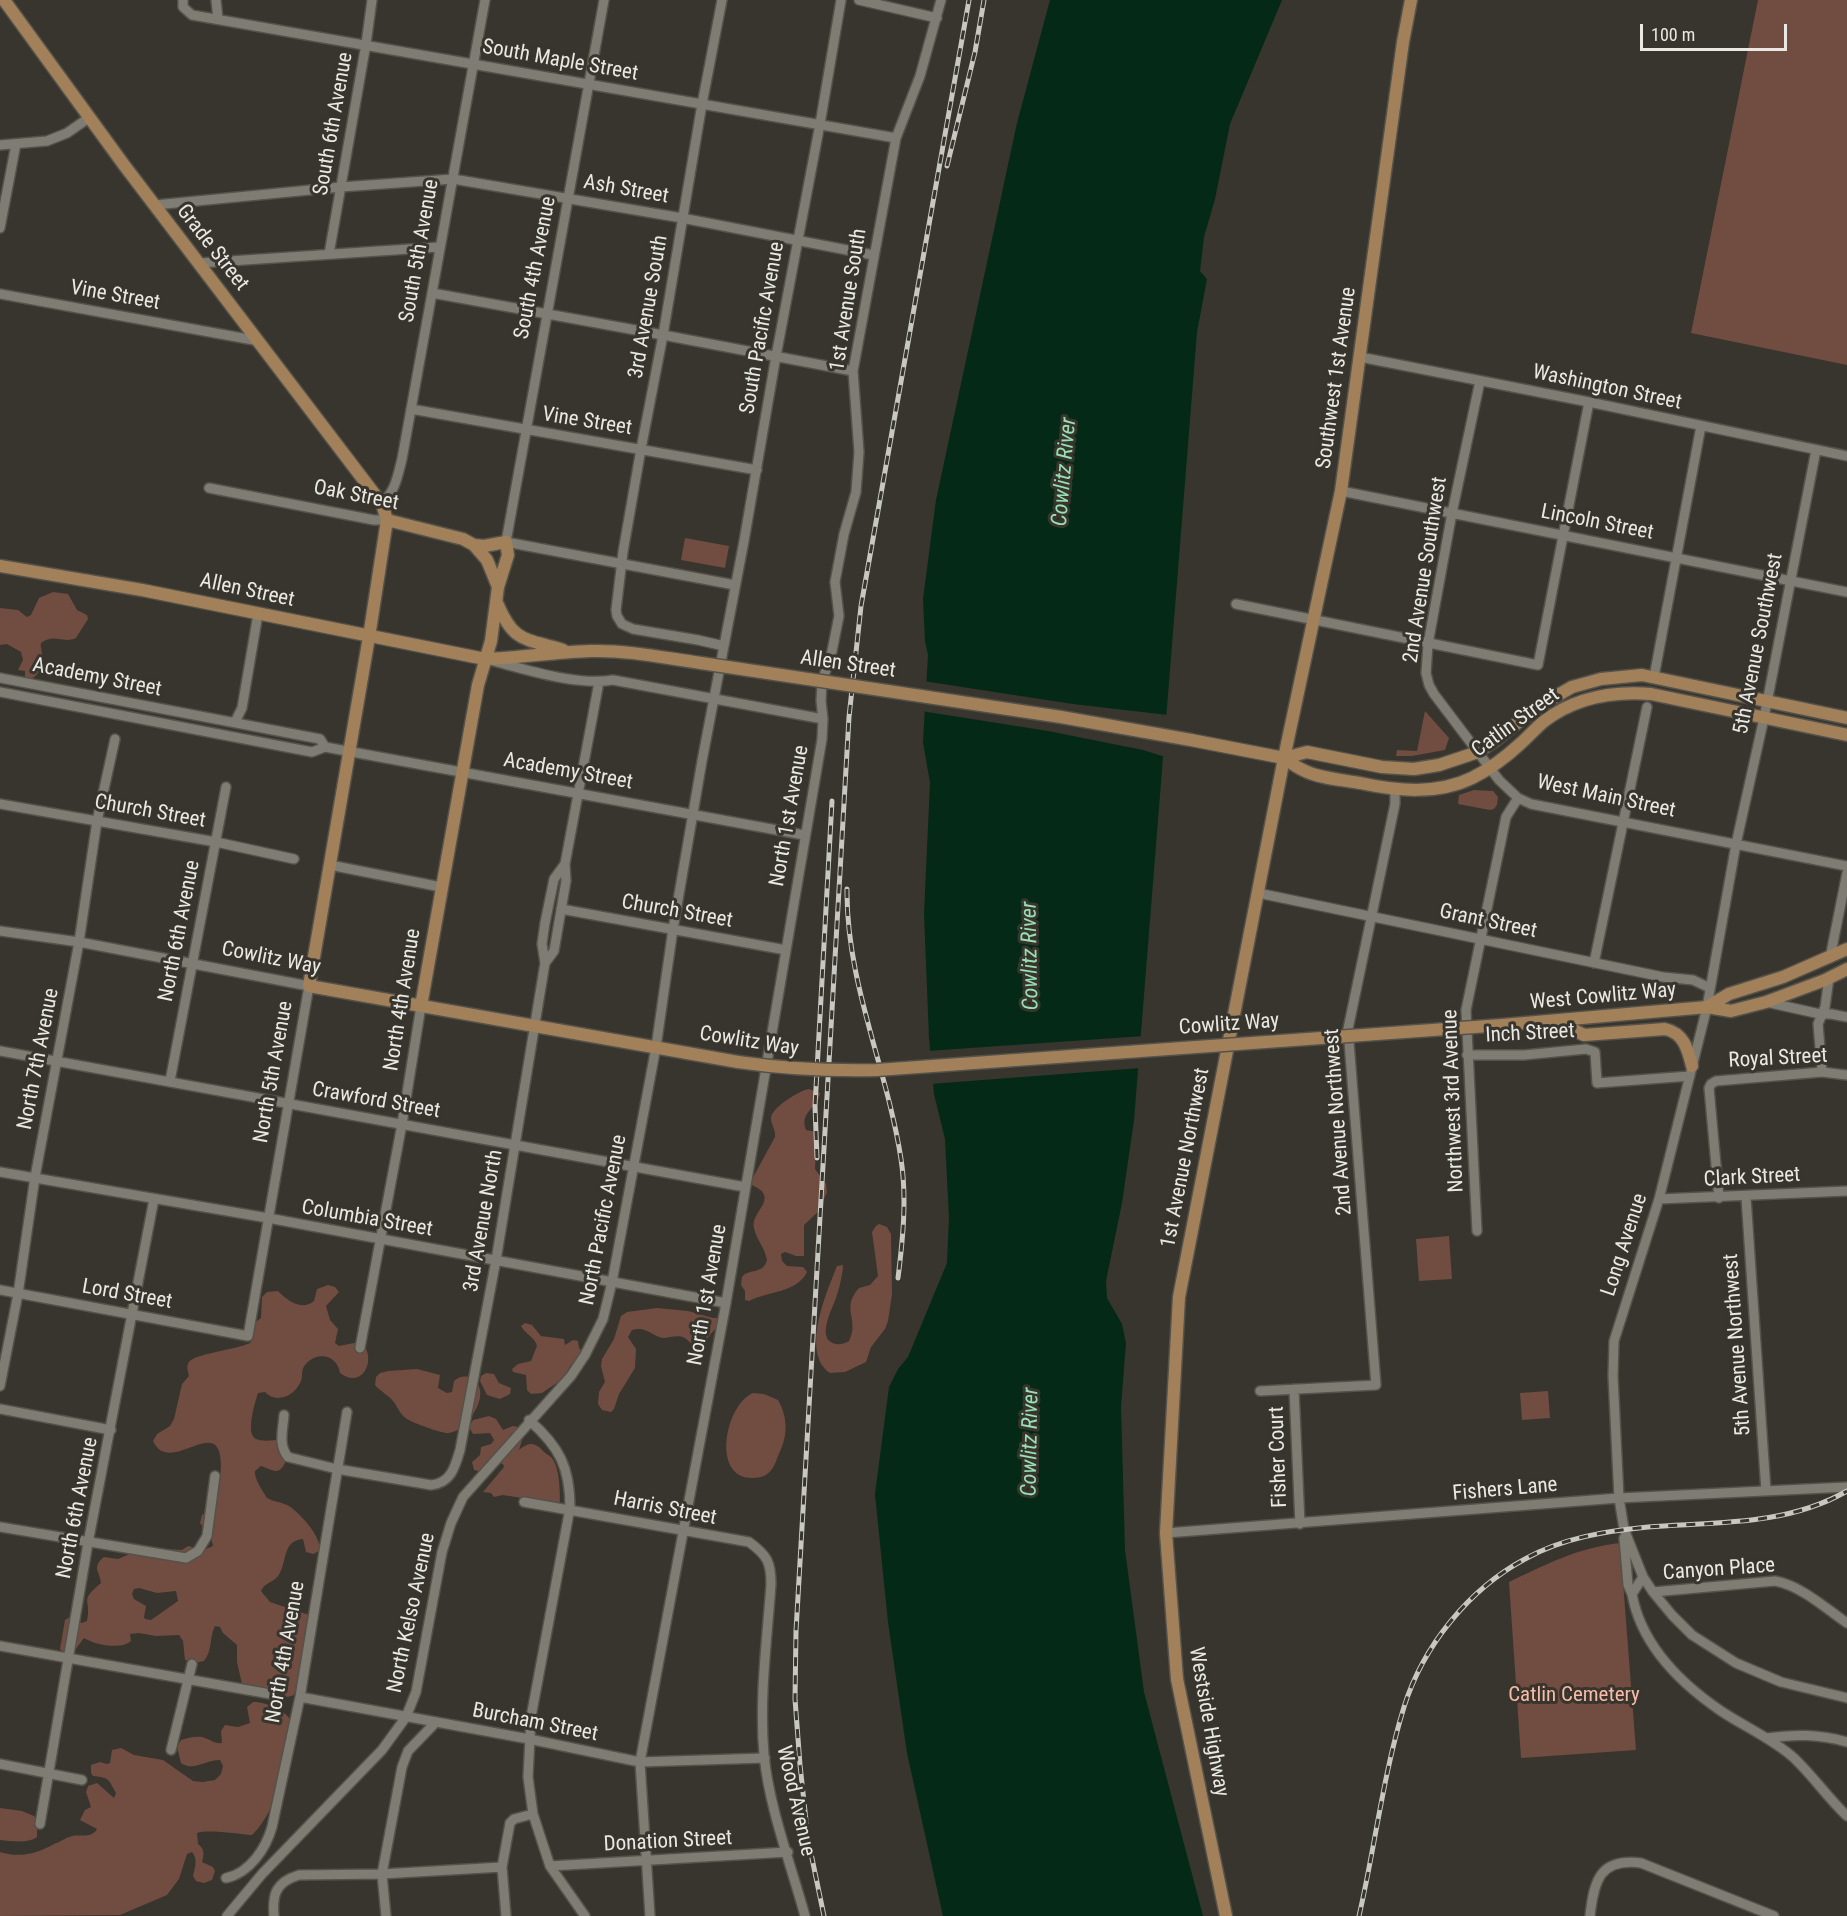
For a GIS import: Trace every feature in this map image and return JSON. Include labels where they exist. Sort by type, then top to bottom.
[{"type":"main road","name":"Grade Street","points":[[4,0],[155,205],[382,504],[387,520]]},
{"type":"main road","name":"Southwest 1st Avenue","points":[[1284,758],[1341,491],[1403,42],[1411,0]]},
{"type":"main road","points":[[369,637],[387,520]]},
{"type":"main road","name":"Oak Street","points":[[387,520],[463,539],[474,544]]},
{"type":"main road","points":[[474,544],[484,546],[506,542],[508,555],[498,587],[491,641],[485,659]]},
{"type":"main road","points":[[474,544],[487,560],[498,587]]},
{"type":"main road","name":"Allen Street","points":[[0,566],[142,590],[485,659],[524,658],[570,652],[615,652],[1061,717],[1284,758]]},
{"type":"main road","points":[[496,601],[508,626],[515,634],[570,652]]},
{"type":"main road","name":"North 5th Avenue","points":[[309,986],[369,637]]},
{"type":"main road","name":"North 4th Avenue","points":[[421,1005],[478,685],[485,659]]},
{"type":"main road","name":"Catlin Street","points":[[1478,752],[1537,707],[1572,687],[1614,677],[1654,677],[1847,718]]},
{"type":"main road","name":"Catlin Street","points":[[1284,758],[1304,771],[1395,790],[1437,788],[1470,778],[1489,768],[1545,720],[1576,703],[1601,696],[1630,693],[1651,694],[1847,735]]},
{"type":"main road","points":[[1284,758],[1307,752],[1382,767],[1414,769],[1439,765],[1478,752]]},
{"type":"main road","name":"1st Avenue Northwest","points":[[1166,1533],[1179,1297],[1284,758]]},
{"type":"main road","name":"West Cowlitz Way","points":[[1707,1007],[1729,994],[1783,977],[1847,949]]},
{"type":"main road","name":"West Cowlitz Way","points":[[1502,1025],[1707,1007],[1731,1011],[1766,1002],[1847,969]]},
{"type":"main road","name":"Cowlitz Way","points":[[309,986],[792,1070],[877,1070],[1502,1025]]},
{"type":"main road","points":[[1556,1021],[1584,1035],[1665,1029],[1673,1031],[1686,1045],[1691,1071]]},
{"type":"main road","name":"Westside Highway","points":[[1166,1533],[1177,1679],[1226,1916]]},
{"type":"street","name":"South Maple Street","points":[[183,0],[183,7],[192,15],[896,138]]},
{"type":"street","points":[[216,0],[218,19]]},
{"type":"street","name":"South 6th Avenue","points":[[329,254],[372,0]]},
{"type":"street","name":"South 5th Avenue","points":[[382,504],[395,488],[485,0]]},
{"type":"street","name":"South 4th Avenue","points":[[506,542],[604,0]]},
{"type":"street","name":"3rd Avenue South","points":[[722,0],[641,449],[616,610],[619,620],[626,627],[698,639],[724,646]]},
{"type":"street","name":"South Pacific Avenue","points":[[722,662],[841,0]]},
{"type":"street","points":[[859,0],[938,18]]},
{"type":"street","name":"1st Avenue South","points":[[822,681],[831,656],[840,616],[835,582],[844,534],[856,492],[859,452],[853,371],[873,255],[896,138],[920,76],[938,18],[941,0]]},
{"type":"street","points":[[0,145],[47,141],[67,134],[90,117]]},
{"type":"street","points":[[0,228],[16,144]]},
{"type":"street","name":"Ash Street","points":[[155,205],[453,179],[682,218],[873,255]]},
{"type":"street","points":[[200,263],[439,247]]},
{"type":"street","points":[[432,293],[853,371]]},
{"type":"street","name":"Vine Street","points":[[0,294],[259,341]]},
{"type":"street","name":"Washington Street","points":[[1360,357],[1847,456]]},
{"type":"street","name":"2nd Avenue Southwest","points":[[1478,752],[1429,685],[1426,673],[1428,644],[1452,513],[1480,381]]},
{"type":"street","points":[[1563,535],[1590,402]]},
{"type":"street","name":"Vine Street","points":[[411,409],[757,470]]},
{"type":"street","points":[[1654,677],[1701,426]]},
{"type":"street","name":"5th Avenue Southwest","points":[[1736,844],[1764,718],[1816,450]]},
{"type":"street","name":"Oak Street","points":[[209,488],[374,520],[387,520]]},
{"type":"street","name":"Lincoln Street","points":[[1341,491],[1847,592]]},
{"type":"street","name":"Catlin Street","points":[[1236,604],[1538,665],[1563,535]]},
{"type":"street","points":[[506,542],[735,585]]},
{"type":"street","points":[[236,722],[242,708],[258,614]]},
{"type":"street","name":"Allen Street","points":[[485,659],[531,672],[599,682],[613,680],[823,719]]},
{"type":"street","name":"North Pacific Avenue","points":[[529,1420],[571,1376],[585,1355],[603,1319],[657,1047],[673,929],[722,662]]},
{"type":"street","name":"Academy Street","points":[[0,678],[320,739],[325,747]]},
{"type":"street","name":"North 1st Avenue","points":[[650,1916],[640,1762],[726,1303],[822,739],[822,681]]},
{"type":"street","name":"3rd Avenue North","points":[[545,963],[554,951],[566,881],[565,864],[599,682]]},
{"type":"street","name":"Academy Street","points":[[0,692],[312,752],[325,747],[350,751],[804,835]]},
{"type":"street","points":[[1594,963],[1647,707]]},
{"type":"street","name":"North 7th Avenue","points":[[0,1386],[18,1294],[35,1177],[79,942],[97,821],[114,739]]},
{"type":"street","name":"West Main Street","points":[[1478,752],[1499,780],[1518,798],[1531,804],[1847,866]]},
{"type":"street","name":"North 6th Avenue","points":[[170,1081],[226,787]]},
{"type":"street","name":"2nd Avenue Northwest","points":[[1294,1389],[1376,1385],[1348,1029],[1395,804],[1395,790]]},
{"type":"street","name":"Northwest 3rd Avenue","points":[[1477,1231],[1466,1010],[1506,817],[1518,798]]},
{"type":"street","name":"Church Street","points":[[0,804],[216,842],[294,859]]},
{"type":"street","points":[[1707,1007],[1736,844]]},
{"type":"street","name":"3rd Avenue North","points":[[338,1469],[431,1485],[446,1481],[452,1473],[460,1450],[496,1260],[536,1026],[545,963],[542,944],[545,923],[554,879],[565,864]]},
{"type":"street","points":[[330,865],[441,887]]},
{"type":"street","points":[[1830,958],[1847,873]]},
{"type":"street","name":"Grant Street","points":[[1258,894],[1664,977],[1694,980],[1710,988]]},
{"type":"street","name":"Church Street","points":[[561,909],[786,950]]},
{"type":"street","name":"Cowlitz Way","points":[[0,931],[79,942],[309,986]]},
{"type":"street","points":[[1822,1072],[1818,1024],[1820,1014],[1825,1007],[1829,978]]},
{"type":"street","name":"North 5th Avenue","points":[[248,1336],[309,986]]},
{"type":"street","points":[[1766,1002],[1820,1014],[1847,1017]]},
{"type":"street","name":"North 4th Avenue","points":[[360,1348],[402,1124],[421,1005]]},
{"type":"street","name":"Long Avenue","points":[[1624,1529],[1619,1498],[1613,1376],[1614,1341],[1659,1199],[1707,1007]]},
{"type":"street","name":"Inch Street","points":[[1467,1055],[1524,1055],[1586,1049],[1595,1052],[1597,1083],[1691,1071]]},
{"type":"street","name":"Crawford Street","points":[[0,1051],[745,1186]]},
{"type":"street","name":"Royal Street","points":[[1719,1198],[1709,1088],[1711,1084],[1727,1080],[1822,1072],[1847,1075]]},
{"type":"street","name":"Columbia Street","points":[[0,1172],[268,1218],[726,1303]]},
{"type":"street","name":"Clark Street","points":[[1659,1199],[1847,1191]]},
{"type":"street","name":"5th Avenue Northwest","points":[[1746,1197],[1766,1491]]},
{"type":"street","name":"North 6th Avenue","points":[[40,1824],[88,1543],[154,1199]]},
{"type":"street","name":"Lord Street","points":[[0,1290],[248,1336]]},
{"type":"street","points":[[1260,1391],[1294,1389]]},
{"type":"street","name":"Fisher Court","points":[[1294,1389],[1300,1524]]},
{"type":"street","points":[[0,1409],[111,1430]]},
{"type":"street","name":"North 4th Avenue","points":[[226,1878],[240,1874],[268,1843],[300,1697],[347,1412]]},
{"type":"street","points":[[284,1415],[282,1444],[288,1457],[338,1469]]},
{"type":"street","points":[[529,1420],[548,1437],[560,1455],[567,1472],[570,1508],[531,1717],[528,1777],[533,1814],[550,1866],[585,1916]]},
{"type":"street","name":"North Kelso Avenue","points":[[227,1916],[262,1874],[382,1750],[406,1717],[416,1692],[442,1552],[451,1523],[463,1497],[529,1420]]},
{"type":"street","points":[[0,1527],[186,1558],[198,1551],[207,1536],[215,1476]]},
{"type":"street","name":"Fishers Lane","points":[[1166,1533],[1619,1498],[1847,1487]]},
{"type":"street","name":"Harris Street","points":[[524,1502],[570,1508],[684,1532],[749,1542],[767,1560],[771,1571],[771,1584]]},
{"type":"street","points":[[1624,1529],[1643,1577],[1672,1615],[1692,1635],[1736,1663],[1781,1683],[1847,1698]]},
{"type":"street","points":[[1624,1529],[1624,1555],[1628,1585],[1641,1625],[1665,1661],[1682,1679],[1721,1711],[1767,1738],[1794,1758],[1847,1816]]},
{"type":"street","points":[[1632,1594],[1643,1577]]},
{"type":"street","name":"Canyon Place","points":[[1653,1592],[1775,1581],[1798,1589],[1847,1623]]},
{"type":"street","name":"Wood Avenue","points":[[771,1584],[762,1720],[765,1758],[773,1801],[805,1916]]},
{"type":"street","points":[[0,1646],[276,1695]]},
{"type":"street","points":[[171,1750],[192,1664]]},
{"type":"street","name":"Burcham Street","points":[[300,1697],[640,1762],[765,1758]]},
{"type":"street","points":[[386,1916],[382,1874],[402,1767],[408,1751],[436,1722]]},
{"type":"street","points":[[1767,1738],[1809,1735],[1829,1737],[1847,1743]]},
{"type":"street","points":[[0,1764],[82,1780]]},
{"type":"street","points":[[507,1916],[502,1867],[510,1823],[514,1819],[533,1814]]},
{"type":"street","name":"Donation Street","points":[[550,1866],[788,1852]]},
{"type":"street","points":[[1590,1916],[1595,1885],[1600,1876],[1614,1864],[1628,1862],[1641,1863],[1774,1916]]},
{"type":"street","points":[[274,1916],[272,1901],[280,1885],[289,1878],[299,1875],[382,1874],[502,1867]]},
{"type":"green space","points":[[1758,0],[1847,0],[1847,365],[1691,333]]},
{"type":"green space","points":[[685,538],[729,546],[725,568],[681,560]]},
{"type":"green space","points":[[53,592],[68,594],[77,610],[87,615],[88,619],[76,638],[71,640],[50,639],[41,643],[40,670],[33,678],[25,678],[25,671],[18,670],[23,660],[21,652],[7,644],[0,645],[0,608],[18,610],[27,617],[31,615],[39,598]]},
{"type":"green space","points":[[1425,711],[1449,738],[1445,750],[1412,756],[1396,756],[1397,750],[1417,751]]},
{"type":"green space","points":[[1474,790],[1493,791],[1498,797],[1494,809],[1458,804],[1459,795]]},
{"type":"green space","points":[[809,1089],[820,1093],[816,1103],[807,1114],[805,1124],[806,1130],[817,1132],[815,1169],[826,1184],[827,1192],[819,1211],[804,1225],[804,1256],[785,1252],[781,1254],[782,1261],[787,1266],[803,1267],[807,1272],[802,1279],[789,1288],[749,1301],[745,1300],[745,1291],[741,1285],[742,1277],[762,1268],[767,1260],[754,1228],[755,1218],[765,1197],[761,1190],[752,1185],[751,1181],[775,1137],[771,1121],[772,1114],[787,1100]]},
{"type":"green space","points":[[879,1224],[887,1227],[891,1234],[892,1294],[888,1321],[885,1329],[871,1347],[866,1362],[845,1372],[830,1373],[821,1364],[816,1337],[827,1290],[837,1266],[843,1265],[840,1286],[826,1333],[831,1342],[845,1343],[849,1341],[852,1333],[850,1308],[854,1295],[859,1288],[870,1285],[878,1276],[872,1232]]},
{"type":"green space","points":[[1449,1236],[1452,1279],[1419,1281],[1416,1239]]},
{"type":"green space","points":[[328,1285],[335,1287],[339,1292],[326,1306],[330,1320],[338,1329],[335,1343],[339,1346],[354,1343],[364,1345],[368,1359],[367,1366],[360,1376],[354,1378],[340,1373],[331,1358],[320,1356],[315,1358],[305,1365],[300,1383],[294,1392],[279,1398],[269,1396],[265,1392],[258,1393],[251,1425],[251,1431],[256,1439],[280,1440],[288,1447],[282,1468],[274,1471],[261,1466],[255,1471],[259,1485],[267,1498],[289,1506],[299,1514],[318,1539],[319,1551],[313,1554],[306,1552],[303,1539],[291,1544],[278,1576],[261,1591],[270,1602],[312,1616],[304,1665],[294,1695],[274,1696],[242,1684],[237,1662],[237,1645],[223,1633],[220,1627],[215,1626],[207,1657],[204,1661],[195,1663],[185,1660],[183,1641],[179,1635],[130,1634],[131,1641],[115,1646],[95,1643],[84,1638],[75,1650],[63,1652],[60,1649],[65,1620],[70,1617],[82,1623],[87,1621],[87,1600],[101,1583],[97,1567],[104,1557],[118,1559],[134,1552],[182,1550],[188,1546],[204,1550],[213,1546],[211,1537],[200,1523],[202,1515],[215,1505],[217,1499],[221,1464],[218,1448],[210,1443],[174,1452],[162,1451],[153,1441],[157,1434],[170,1426],[174,1419],[182,1384],[189,1376],[187,1367],[189,1362],[199,1356],[250,1343],[252,1340],[249,1327],[261,1318],[262,1297],[267,1292],[278,1291],[290,1301],[304,1305],[314,1301],[317,1289]],"holes":[[[139,1588],[157,1593],[176,1591],[178,1601],[151,1620],[145,1619],[146,1606],[134,1599],[132,1594],[134,1589]]]},
{"type":"green space","points":[[657,1308],[724,1318],[721,1326],[703,1342],[695,1344],[681,1336],[663,1338],[642,1329],[632,1330],[628,1337],[636,1349],[635,1368],[619,1394],[614,1409],[611,1412],[602,1410],[598,1404],[599,1392],[605,1382],[601,1366],[602,1359],[614,1339],[621,1316],[627,1312]]},
{"type":"green space","points":[[525,1323],[532,1325],[541,1336],[564,1339],[565,1345],[573,1340],[578,1341],[579,1348],[583,1352],[579,1359],[570,1366],[564,1378],[542,1393],[531,1394],[527,1390],[526,1375],[513,1372],[512,1369],[518,1364],[531,1361],[537,1346],[521,1326]]},
{"type":"green space","points":[[417,1369],[440,1375],[438,1388],[447,1393],[452,1392],[454,1381],[459,1378],[473,1379],[479,1386],[479,1403],[473,1415],[459,1429],[444,1433],[410,1421],[375,1385],[376,1377],[380,1373]]},
{"type":"green space","points":[[486,1373],[494,1374],[499,1383],[511,1388],[510,1394],[500,1399],[487,1395],[480,1381],[481,1376]]},
{"type":"green space","points":[[1548,1391],[1550,1418],[1522,1420],[1520,1393]]},
{"type":"green space","points":[[753,1393],[764,1394],[778,1400],[785,1418],[786,1430],[772,1470],[764,1476],[752,1478],[739,1475],[731,1466],[727,1454],[727,1440],[735,1411],[743,1400]]},
{"type":"green space","points":[[489,1416],[496,1419],[503,1430],[513,1426],[518,1427],[523,1437],[519,1450],[529,1444],[535,1445],[551,1457],[558,1473],[560,1504],[503,1495],[494,1497],[491,1493],[483,1492],[504,1467],[503,1464],[498,1463],[484,1472],[474,1470],[472,1462],[480,1455],[481,1447],[491,1444],[494,1440],[490,1433],[473,1434],[469,1427],[473,1420]]},
{"type":"green space","name":"Catlin Cemetery","points":[[1620,1543],[1636,1750],[1521,1758],[1509,1582],[1549,1563],[1590,1548]]},
{"type":"green space","points":[[253,1702],[274,1707],[291,1721],[279,1782],[269,1811],[262,1824],[252,1835],[197,1833],[198,1844],[203,1852],[202,1862],[213,1867],[215,1871],[212,1880],[204,1883],[196,1881],[193,1876],[195,1861],[192,1852],[187,1854],[179,1879],[167,1895],[120,1915],[0,1916],[0,1852],[14,1855],[34,1853],[72,1836],[92,1834],[97,1829],[80,1820],[85,1810],[91,1807],[86,1792],[88,1786],[97,1783],[114,1798],[116,1793],[108,1780],[93,1776],[91,1765],[100,1762],[110,1763],[112,1750],[121,1748],[134,1755],[163,1760],[193,1781],[215,1780],[221,1774],[223,1766],[220,1760],[195,1766],[186,1765],[181,1763],[177,1747],[181,1740],[194,1737],[222,1743],[221,1731],[225,1725],[238,1727],[250,1723],[247,1707]]},
{"type":"green space","points":[[0,1808],[22,1811],[34,1816],[37,1821],[37,1837],[24,1841],[0,1840]]},
{"type":"water","name":"Cowlitz River","points":[[1050,0],[1282,0],[1230,124],[1215,199],[1204,237],[1200,271],[1207,279],[1197,332],[1134,1120],[1122,1203],[1106,1281],[1107,1298],[1122,1324],[1126,1343],[1121,1407],[1125,1550],[1144,1692],[1203,1916],[943,1916],[907,1753],[888,1622],[875,1494],[889,1387],[898,1369],[908,1357],[947,1263],[949,1218],[945,1139],[934,1094],[929,1038],[924,914],[930,783],[923,742],[928,655],[923,599],[936,500],[1017,123]]},
{"type":"pier","points":[[923,681],[1073,704],[1168,715],[1165,757],[1143,750],[1048,731],[921,711]]},
{"type":"pier","points":[[1144,1036],[1141,1068],[930,1084],[927,1051]]},
{"type":"railway","points":[[824,1916],[808,1839],[800,1765],[795,1699],[796,1631],[849,717],[861,606],[969,0]]},
{"type":"railway","points":[[947,166],[975,52],[984,0]]},
{"type":"railway","points":[[817,1158],[815,1106],[832,801]]},
{"type":"railway","points":[[847,889],[848,924],[853,958],[895,1125],[903,1174],[903,1233],[898,1278]]},
{"type":"railway","points":[[1359,1916],[1390,1759],[1412,1684],[1436,1641],[1467,1603],[1485,1586],[1525,1559],[1569,1541],[1600,1533],[1648,1527],[1724,1523],[1775,1516],[1800,1511],[1847,1491]]}]
